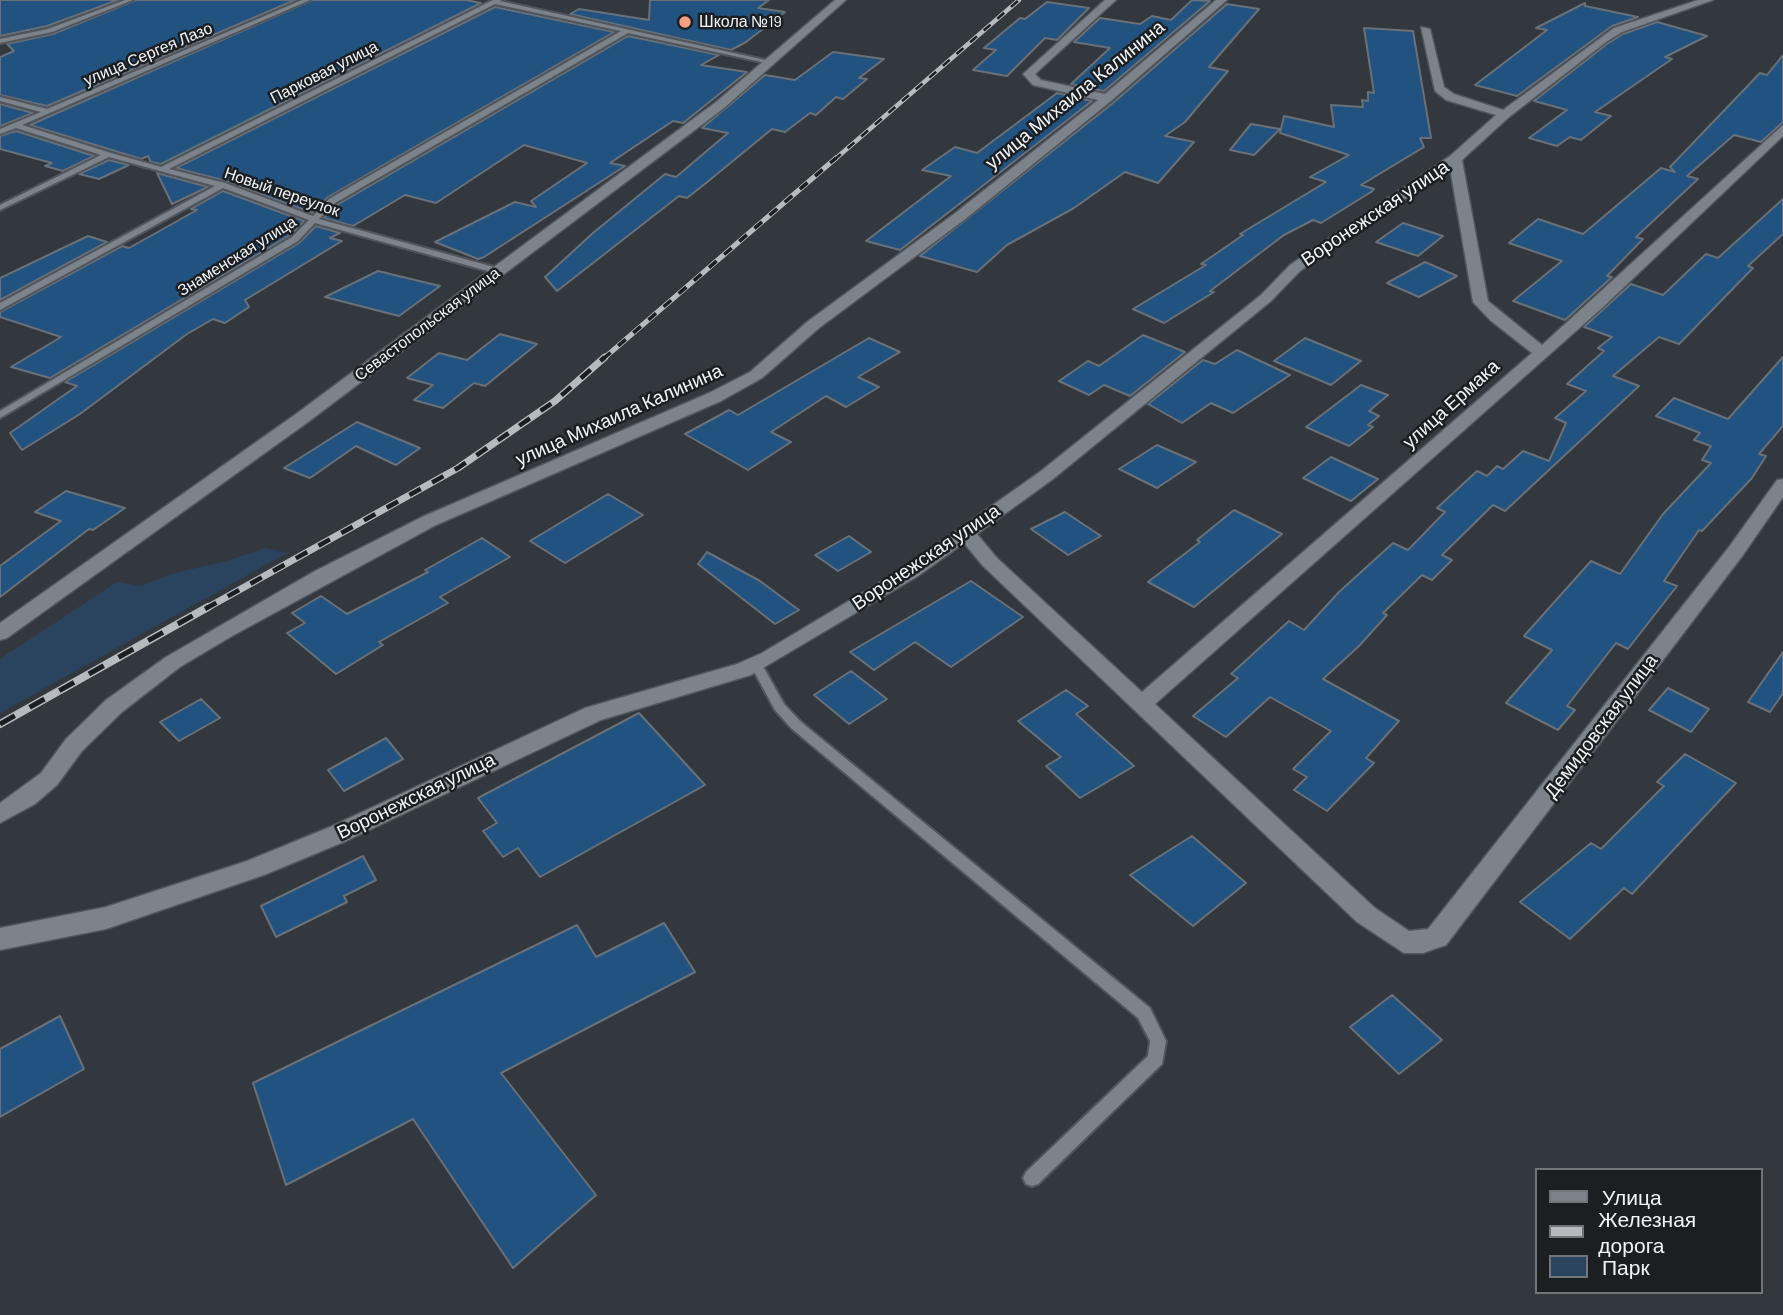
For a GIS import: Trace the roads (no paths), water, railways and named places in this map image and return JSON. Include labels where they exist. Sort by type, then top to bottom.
[{"type":"street","name":"Севастопольская улица","points":[[0,634],[280,433],[720,105],[841,0]]},
{"type":"street","points":[[1107,98],[1037,83],[1029,74],[1111,0]]},
{"type":"street","name":"улица Михаила Калинина","points":[[0,814],[49,779],[74,745],[114,706],[173,662],[225,631],[322,576],[429,521],[715,397],[756,375],[813,325],[958,217],[1107,98],[1222,0]]},
{"type":"street","name":"Воронежская улица","points":[[0,939],[106,918],[255,868],[338,834],[593,714],[756,664],[911,572],[1047,475],[1266,298],[1295,268],[1455,159],[1505,114],[1619,30],[1708,0]]},
{"type":"street","points":[[1425,29],[1439,89],[1450,97],[1505,114]]},
{"type":"street","name":"улица Ермака","points":[[1142,704],[1597,304],[1783,129]]},
{"type":"street","points":[[1455,159],[1481,302],[1494,317],[1541,352]]},
{"type":"street","name":"Демидовская улица","points":[[1142,704],[1366,915],[1404,942],[1423,942],[1437,937],[1736,551],[1783,484]]},
{"type":"street","points":[[965,531],[990,562],[1142,704]]},
{"type":"lane","points":[[0,41],[50,32],[130,0]]},
{"type":"lane","name":"улица Сергея Лазо","points":[[0,132],[307,0]]},
{"type":"lane","points":[[496,1],[771,62]]},
{"type":"lane","name":"Парковая улица","points":[[162,169],[496,1]]},
{"type":"lane","name":"Знаменская улица","points":[[0,415],[295,239],[332,201],[628,30]]},
{"type":"lane","points":[[0,99],[49,112]]},
{"type":"lane","name":"Новый переулок","points":[[17,126],[108,155],[222,185],[315,220],[498,271]]},
{"type":"lane","points":[[0,208],[108,155]]},
{"type":"lane","points":[[0,307],[222,185]]},
{"type":"lane","points":[[756,664],[779,707],[796,725],[1144,1013],[1158,1041],[1156,1059],[1031,1178]]},
{"type":"railway","points":[[834,160],[1019,0]]},
{"type":"railway","points":[[603,359],[836,158]]},
{"type":"railway","points":[[205,609],[458,468],[555,401],[605,357]]},
{"type":"railway","points":[[0,724],[208,607]]},
{"type":"place","name":"Школа №19","points":[[685,22]]}]
